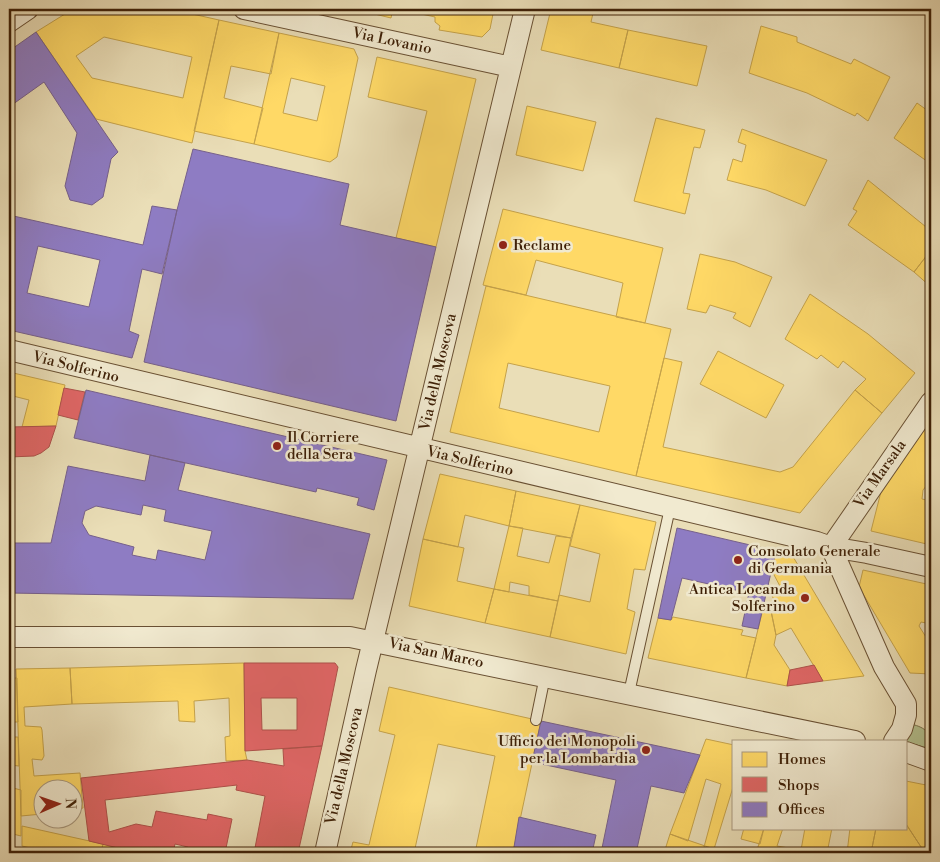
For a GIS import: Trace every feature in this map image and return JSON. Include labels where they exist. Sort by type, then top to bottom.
[{"type":"street","points":[[9,22],[28,9]]},
{"type":"street","name":"Via Lovanio","points":[[244,9],[511,67]]},
{"type":"street","name":"Via della Moscova","points":[[325,853],[525,9]]},
{"type":"street","name":"Via Solferino","points":[[9,350],[831,547],[867,553],[931,568]]},
{"type":"street","name":"Via Marsala","points":[[831,547],[931,402]]},
{"type":"street","points":[[831,547],[884,667],[906,704],[906,715],[902,729],[895,740]]},
{"type":"street","name":"Via San Marco","points":[[9,638],[350,637],[374,640],[850,740]]},
{"type":"street","points":[[908,753],[931,761]]},
{"type":"lane","points":[[629,693],[670,508]]},
{"type":"lane","points":[[536,720],[545,676]]},
{"type":"green space","points":[[911,724],[921,727],[929,735],[931,749],[908,743],[905,737]]},
{"type":"building: Homes","points":[[73,9],[170,9],[219,20],[192,143],[96,119],[36,32]],"holes":[[[104,37],[192,57],[183,98],[92,78],[76,56]]]},
{"type":"building: Homes","points":[[354,9],[399,9],[392,13],[391,18]]},
{"type":"building: Homes","points":[[399,9],[494,9],[490,29],[482,37],[439,30],[440,26],[435,22],[435,17]]},
{"type":"building: Homes","points":[[551,9],[594,9],[591,22],[628,30],[619,68],[541,50]]},
{"type":"building: Homes","points":[[219,20],[279,33],[271,74],[231,66],[224,98],[263,108],[254,144],[194,131]]},
{"type":"building: Homes","points":[[761,26],[797,37],[797,42],[851,64],[854,59],[890,77],[868,121],[857,113],[855,116],[807,93],[749,73]]},
{"type":"building: Homes","points":[[628,30],[707,46],[697,86],[619,68]]},
{"type":"building: Homes","points":[[279,33],[354,49],[358,58],[337,157],[330,162],[254,144]],"holes":[[[291,78],[325,86],[317,121],[283,113]]]},
{"type":"building: Homes","points":[[377,57],[476,79],[436,247],[396,238],[427,111],[368,97]]},
{"type":"building: Homes","points":[[917,103],[931,113],[931,164],[894,138]]},
{"type":"building: Homes","points":[[527,106],[596,122],[583,171],[516,155]]},
{"type":"building: Homes","points":[[656,118],[705,130],[700,148],[694,147],[683,193],[690,194],[685,214],[634,201]]},
{"type":"building: Homes","points":[[742,129],[827,160],[805,206],[766,190],[727,180],[733,159],[742,162],[746,145],[738,142]]},
{"type":"building: Homes","points":[[868,180],[931,231],[931,250],[914,272],[848,225],[857,211],[853,209]]},
{"type":"building: Homes","points":[[503,209],[663,248],[645,323],[616,317],[623,283],[536,260],[526,295],[483,285]]},
{"type":"building: Homes","points":[[931,250],[931,287],[914,272]]},
{"type":"building: Homes","points":[[700,254],[735,262],[772,277],[750,327],[733,318],[736,313],[710,305],[706,313],[687,309]]},
{"type":"building: Homes","points":[[486,286],[671,329],[636,476],[450,432]],"holes":[[[508,363],[610,386],[599,432],[499,408]]]},
{"type":"building: Homes","points":[[810,294],[868,334],[915,373],[882,413],[855,390],[866,379],[843,361],[838,368],[821,355],[817,359],[785,339]]},
{"type":"building: Homes","points":[[718,351],[784,385],[766,418],[700,384]]},
{"type":"building: Homes","points":[[664,358],[682,362],[663,447],[780,472],[793,467],[855,390],[882,413],[800,513],[636,476]]},
{"type":"building: Homes","points":[[9,372],[65,385],[56,426],[22,427],[29,400],[9,395]]},
{"type":"building: Homes","points":[[927,423],[931,427],[931,480],[923,490],[922,499],[931,501],[931,545],[871,531],[885,476]]},
{"type":"building: Homes","points":[[440,474],[516,491],[509,526],[465,515],[458,547],[423,539]]},
{"type":"building: Homes","points":[[516,491],[580,505],[571,538],[509,526]]},
{"type":"building: Homes","points":[[580,505],[656,522],[645,570],[634,569],[627,609],[635,612],[626,654],[550,637],[559,595],[590,602],[600,554],[570,546]]},
{"type":"building: Homes","points":[[509,526],[523,528],[517,556],[549,563],[556,536],[571,538],[558,601],[529,595],[529,586],[510,582],[509,592],[494,589]]},
{"type":"building: Homes","points":[[423,539],[464,548],[457,581],[494,589],[485,623],[409,606]]},
{"type":"building: Homes","points":[[776,551],[792,555],[864,676],[823,681],[791,628],[776,635],[771,611],[779,608],[772,596],[782,590],[772,571]]},
{"type":"building: Homes","points":[[863,570],[931,585],[931,624],[921,622],[919,626],[931,645],[931,674],[910,673],[859,587]]},
{"type":"building: Homes","points":[[494,589],[558,601],[550,637],[485,623]]},
{"type":"building: Homes","points":[[763,609],[771,611],[776,635],[774,645],[790,670],[787,686],[746,678]]},
{"type":"building: Homes","points":[[673,617],[743,630],[741,635],[756,638],[746,678],[648,658],[658,618],[671,620]]},
{"type":"building: Homes","points":[[244,663],[245,751],[247,760],[226,761],[225,737],[230,736],[229,698],[194,701],[195,722],[179,721],[178,701],[72,704],[70,668]]},
{"type":"building: Homes","points":[[70,668],[72,704],[24,707],[25,726],[41,727],[42,730],[44,756],[42,760],[32,759],[34,776],[80,773],[81,780],[32,780],[32,815],[21,816],[16,669]]},
{"type":"building: Homes","points":[[9,678],[17,678],[18,722],[9,722]]},
{"type":"building: Homes","points":[[389,687],[541,721],[513,853],[475,853],[495,756],[438,744],[414,853],[350,853],[353,842],[369,845],[395,735],[379,731]]},
{"type":"building: Homes","points":[[9,737],[18,737],[19,766],[9,765]]},
{"type":"building: Homes","points":[[706,739],[732,745],[732,790],[714,849],[704,847],[721,784],[706,779],[688,841],[670,834]]},
{"type":"building: Homes","points":[[908,781],[931,786],[931,853],[925,853],[908,827]]},
{"type":"building: Homes","points":[[9,787],[21,790],[21,836],[9,833]]},
{"type":"building: Homes","points":[[22,826],[32,828],[32,830],[40,830],[103,844],[101,853],[51,853],[22,846]]},
{"type":"building: Homes","points":[[908,827],[925,853],[871,853],[876,830],[908,830]]},
{"type":"building: Homes","points":[[743,830],[764,830],[760,844],[741,839]]},
{"type":"building: Homes","points":[[763,830],[782,830],[777,846],[801,850],[805,830],[832,830],[827,853],[756,853]]},
{"type":"building: Homes","points":[[850,830],[876,830],[871,853],[847,853]]},
{"type":"building: Homes","points":[[670,834],[714,849],[713,853],[664,853]]},
{"type":"building: Homes","points":[[103,844],[139,853],[101,853]]},
{"type":"building: Shops","points":[[64,388],[85,392],[78,420],[58,415]]},
{"type":"building: Shops","points":[[56,426],[49,447],[41,453],[34,456],[9,457],[9,427]]},
{"type":"building: Shops","points":[[244,663],[335,663],[338,667],[322,746],[245,751]],"holes":[[[261,698],[297,698],[297,730],[262,730]]]},
{"type":"building: Shops","points":[[814,665],[823,681],[787,686],[790,670]]},
{"type":"building: Shops","points":[[322,746],[298,853],[254,853],[265,796],[236,790],[237,785],[105,800],[109,832],[136,824],[152,827],[156,811],[207,820],[208,814],[232,819],[225,853],[187,853],[188,847],[175,844],[173,853],[139,853],[89,841],[81,778],[247,760],[284,766],[283,749]]},
{"type":"building: Offices","points":[[36,32],[118,152],[111,159],[103,197],[92,205],[70,200],[65,186],[77,133],[44,82],[9,107],[9,51]]},
{"type":"building: Offices","points":[[193,149],[349,184],[340,225],[436,247],[396,421],[144,362],[177,210]]},
{"type":"building: Offices","points":[[152,206],[177,210],[162,274],[142,269],[129,331],[139,335],[132,358],[9,330],[9,215],[143,245]],"holes":[[[38,246],[100,260],[89,307],[27,293]]]},
{"type":"building: Offices","points":[[86,390],[387,460],[374,510],[357,505],[359,498],[317,488],[316,492],[74,438]]},
{"type":"building: Offices","points":[[150,455],[185,463],[178,490],[370,534],[353,599],[9,593],[9,543],[51,543],[68,466],[145,481]],"holes":[[[143,505],[166,510],[164,521],[212,531],[205,560],[158,550],[156,560],[132,555],[134,547],[89,535],[82,523],[85,511],[96,506],[141,515]]]},
{"type":"building: Offices","points":[[677,528],[776,551],[758,629],[742,626],[749,593],[682,578],[671,620],[658,618]]},
{"type":"building: Offices","points":[[541,721],[700,755],[684,793],[651,786],[636,853],[601,853],[616,780],[532,762]]},
{"type":"building: Offices","points":[[519,817],[596,835],[592,853],[513,853]]},
{"type":"place","name":"Reclame","points":[[503,245]]},
{"type":"place","name":"Il Corriere della Sera","points":[[277,446]]},
{"type":"place","name":"Consolato Generale di Germania","points":[[738,560]]},
{"type":"place","name":"Antica Locanda Solferino","points":[[805,598]]},
{"type":"place","name":"Ufficio dei Monopoli per la Lombardia","points":[[646,750]]}]
